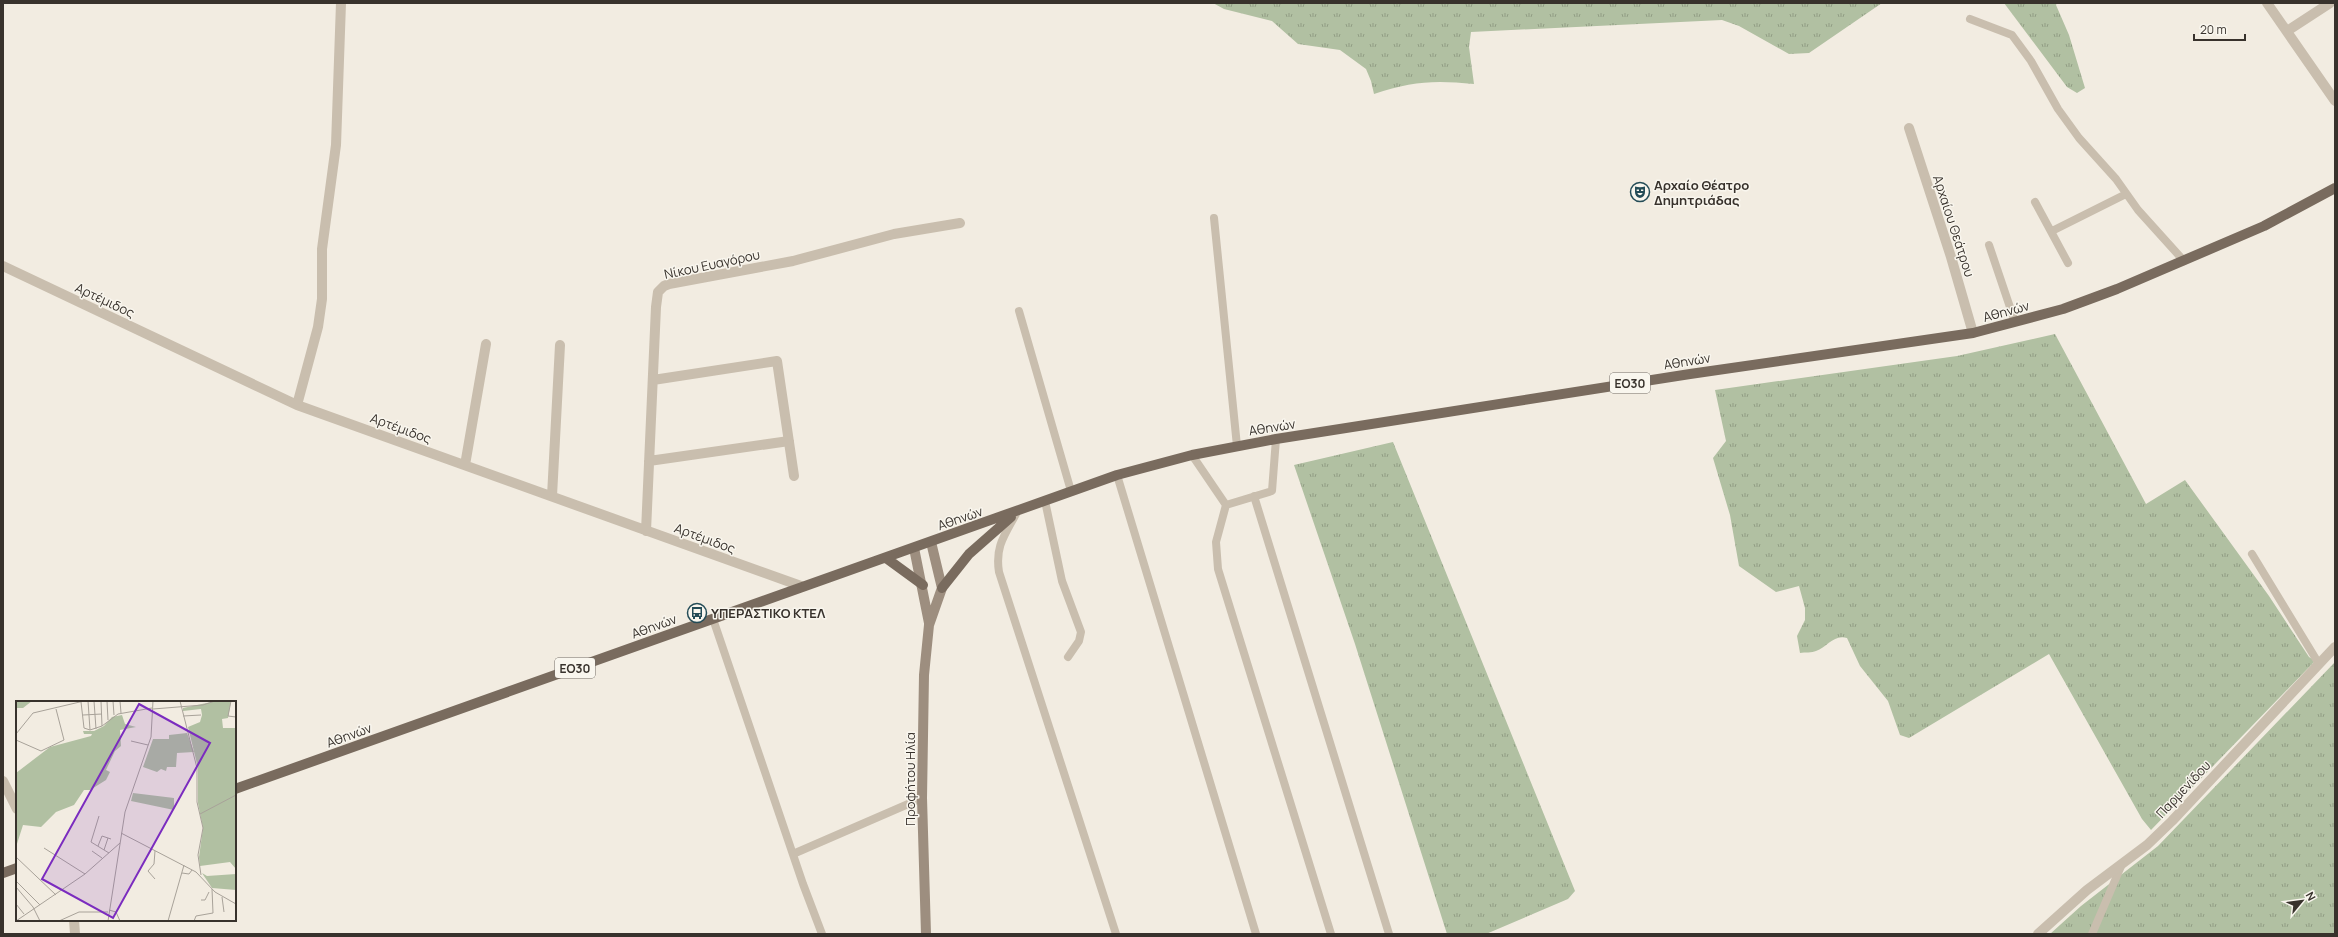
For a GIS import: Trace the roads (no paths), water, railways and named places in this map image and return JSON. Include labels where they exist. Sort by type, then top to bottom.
[{"type":"main road","name":"Αθηνών","points":[[236,789],[802,586],[1018,512],[1045,500],[1117,475],[1192,455],[1276,439],[1690,374],[1973,333],[2077,304],[2184,261],[2271,222],[2335,188]]},
{"type":"main road","points":[[942,588],[969,554],[1018,512]]},
{"type":"main road","points":[[886,558],[923,585]]},
{"type":"main road","points":[[3,873],[16,868]]},
{"type":"street","points":[[297,405],[318,327],[322,299],[322,249],[336,145],[341,3]]},
{"type":"street","points":[[2268,3],[2333,94]]},
{"type":"street","points":[[2287,31],[2330,3]]},
{"type":"street","name":"Αρχαίου Θεάτρου","points":[[1909,128],[1951,257],[1973,333]]},
{"type":"street","name":"Νίκου Ευαγόρου","points":[[646,531],[656,299],[664,286],[793,261],[894,234],[960,223]]},
{"type":"street","name":"Αρτέμιδος","points":[[3,266],[297,405],[802,586]]},
{"type":"street","points":[[466,465],[486,344]]},
{"type":"street","points":[[552,496],[560,345]]},
{"type":"street","points":[[653,380],[777,361],[794,476]]},
{"type":"street","points":[[649,462],[789,441]]},
{"type":"street","points":[[929,625],[942,588],[931,542]]},
{"type":"street","points":[[914,548],[923,585],[929,625]]},
{"type":"street","name":"Προφήτου Ηλία","points":[[926,934],[922,798],[924,676],[929,625]]},
{"type":"street","name":"Παρμενίδου","points":[[2038,934],[2087,890],[2147,845],[2172,821],[2335,647]]},
{"type":"street","points":[[3,781],[16,807]]},
{"type":"street","points":[[74,921],[75,934]]},
{"type":"lane","points":[[1970,19],[2012,35],[2032,61],[2058,109],[2079,138],[2116,178],[2126,194],[2184,261]]},
{"type":"lane","points":[[2052,231],[2126,194]]},
{"type":"lane","points":[[2035,202],[2068,263]]},
{"type":"lane","points":[[1214,218],[1236,446]]},
{"type":"lane","points":[[1989,245],[2015,322]]},
{"type":"lane","points":[[1019,311],[1071,491]]},
{"type":"lane","points":[[1226,505],[1272,491],[1276,439]]},
{"type":"lane","points":[[1192,455],[1226,505],[1216,542],[1218,569],[1331,934]]},
{"type":"lane","points":[[1117,475],[1256,934]]},
{"type":"lane","points":[[1254,496],[1389,934]]},
{"type":"lane","points":[[1045,500],[1062,581],[1081,632],[1079,641],[1068,657]]},
{"type":"lane","points":[[1018,512],[1000,544],[996,557],[999,572],[1116,934]]},
{"type":"lane","points":[[2252,554],[2319,664]]},
{"type":"lane","points":[[713,619],[793,854],[822,934]]},
{"type":"lane","points":[[793,854],[922,798]]},
{"type":"lane","points":[[2092,934],[2122,864]]},
{"type":"place","name":"Αρχαίο Θέατρο Δημητριάδας","points":[[1640,192]]},
{"type":"place","name":"ΥΠΕΡΑΣΤΙΚΟ ΚΤΕΛ","points":[[697,613]]}]
